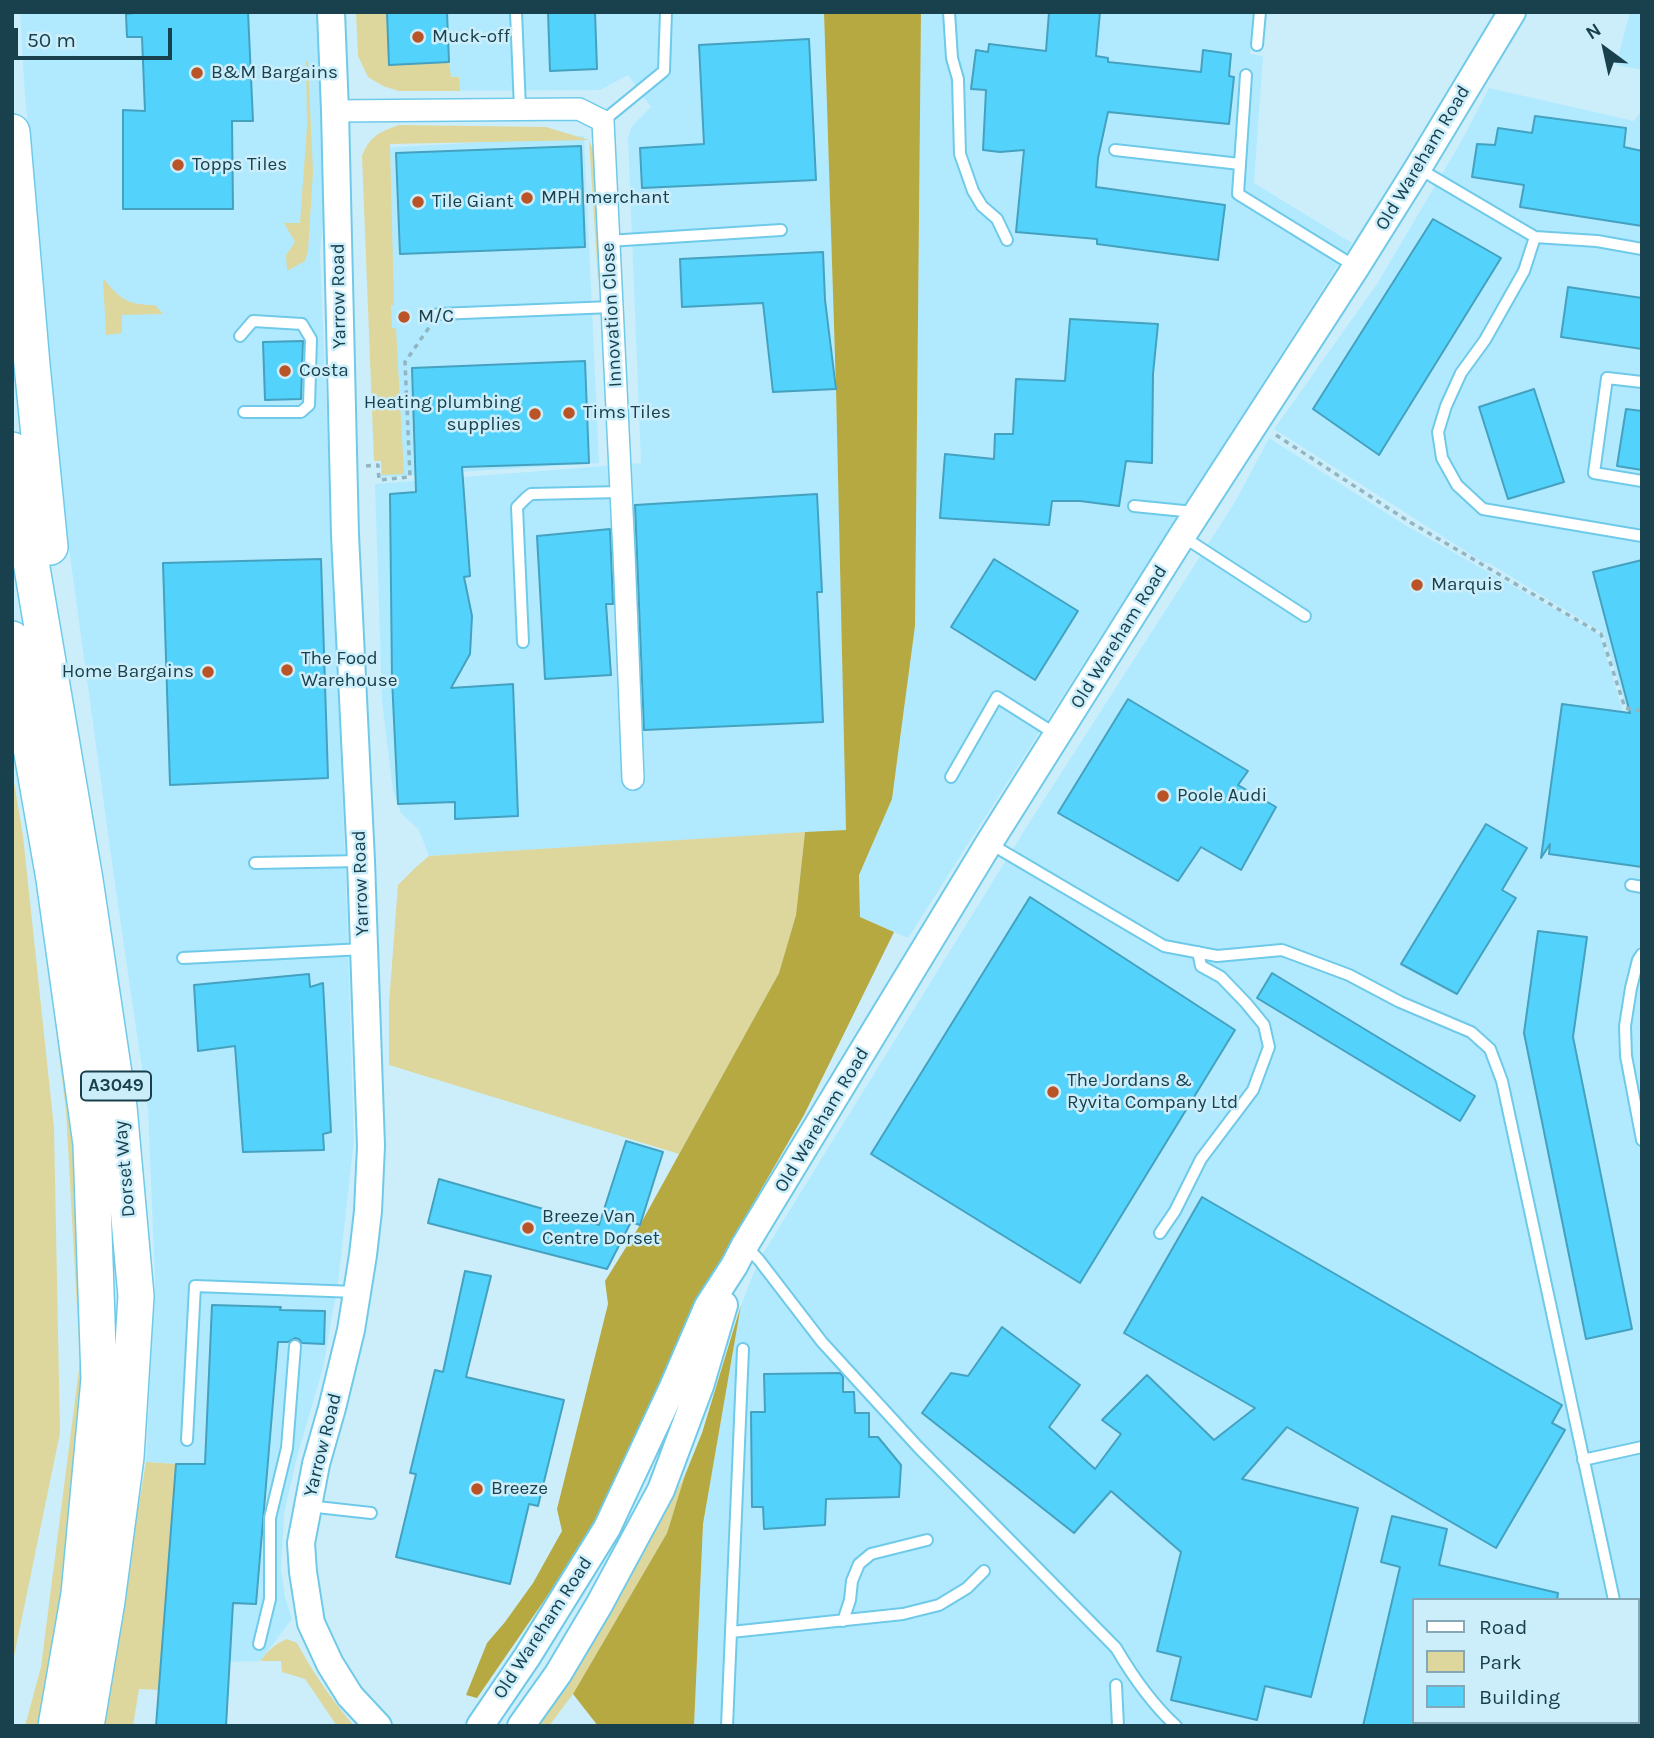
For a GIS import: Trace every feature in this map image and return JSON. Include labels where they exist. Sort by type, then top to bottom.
[{"type":"highway","points":[[12,132],[50,547],[118,1007],[128,1096],[122,1142]]},
{"type":"highway","name":"Dorset Way","points":[[12,450],[85,880],[119,1107],[136,1296],[127,1444],[107,1601],[86,1726]]},
{"type":"highway","name":"Dorset Way","points":[[12,639],[54,878],[91,1144],[99,1379],[79,1594],[55,1726]]},
{"type":"street","name":"Yarrow Road","points":[[331,12],[345,534],[361,860],[371,1146],[368,1211],[351,1330],[316,1464],[301,1543],[312,1623],[330,1664],[350,1696],[378,1726]]},
{"type":"street","name":"Old Wareham Road","points":[[480,1726],[527,1657],[607,1528],[708,1306],[989,844],[1182,536],[1356,267],[1512,12]]},
{"type":"street","points":[[335,111],[579,108],[603,121]]},
{"type":"street","name":"Innovation Close","points":[[603,121],[633,779]]},
{"type":"street","name":"Old Wareham Road","points":[[521,1726],[558,1674],[617,1573],[661,1490],[700,1386],[740,1256]]},
{"type":"lane","points":[[516,12],[520,109]]},
{"type":"lane","points":[[603,121],[664,71],[666,12]]},
{"type":"lane","points":[[949,12],[952,58],[958,79],[960,154],[973,191],[982,206],[997,219],[1007,240]]},
{"type":"lane","points":[[1257,45],[1260,12]]},
{"type":"lane","points":[[1247,75],[1238,194],[1356,267]]},
{"type":"lane","points":[[1115,150],[1240,164]]},
{"type":"lane","points":[[1418,168],[1535,237],[1597,241],[1642,248]]},
{"type":"lane","points":[[608,242],[781,229]]},
{"type":"lane","points":[[1535,237],[1524,271],[1485,340],[1461,373],[1446,406],[1438,432],[1442,458],[1457,485],[1483,509],[1642,536]]},
{"type":"lane","points":[[438,314],[612,307]]},
{"type":"lane","points":[[240,336],[253,321],[302,324],[311,339],[309,405],[301,412],[244,412]]},
{"type":"lane","points":[[1642,382],[1607,378],[1594,473],[1642,481]]},
{"type":"lane","points":[[523,642],[517,508],[531,494],[621,492]]},
{"type":"lane","points":[[1134,506],[1198,512]]},
{"type":"lane","points":[[1182,536],[1305,616]]},
{"type":"lane","points":[[951,777],[997,697],[1057,735]]},
{"type":"lane","points":[[989,844],[1164,946],[1217,956],[1282,950],[1349,975],[1401,1002],[1471,1032],[1490,1049],[1502,1082],[1614,1598]]},
{"type":"lane","points":[[255,863],[361,860]]},
{"type":"lane","points":[[183,958],[364,949]]},
{"type":"lane","points":[[1160,1233],[1175,1211],[1201,1160],[1253,1090],[1269,1047],[1264,1025],[1222,977],[1201,966],[1198,952]]},
{"type":"lane","points":[[1642,954],[1631,988],[1625,1026],[1626,1056],[1642,1140]]},
{"type":"lane","points":[[740,1256],[759,1260],[822,1342],[918,1447],[1116,1648],[1136,1682],[1176,1726]]},
{"type":"lane","points":[[187,1440],[195,1286],[356,1292]]},
{"type":"lane","points":[[259,1644],[270,1599],[270,1518],[287,1448],[295,1346]]},
{"type":"lane","points":[[727,1726],[743,1349]]},
{"type":"lane","points":[[1583,1460],[1642,1447]]},
{"type":"lane","points":[[308,1506],[371,1513]]},
{"type":"lane","points":[[843,1621],[850,1600],[852,1581],[859,1564],[872,1554],[927,1540]]},
{"type":"lane","points":[[731,1632],[903,1615],[939,1605],[968,1588],[984,1571]]},
{"type":"lane","points":[[1116,1685],[1118,1726]]},
{"type":"path","points":[[343,468],[378,465],[379,480],[410,477],[405,362],[438,314]]},
{"type":"path","points":[[1256,423],[1408,521],[1601,634],[1625,708],[1642,711]]},
{"type":"shaded area","points":[[20,12],[319,12],[326,200],[320,252],[354,1141],[338,1283],[323,1368],[297,1457],[284,1514],[281,1570],[292,1619],[260,1661],[230,1662],[226,1726],[156,1726],[176,1464],[146,1462],[155,1279],[148,1110],[67,534],[25,96]]},
{"type":"shaded area","points":[[384,12],[824,12],[847,830],[429,856],[419,830],[401,813],[393,791],[382,701],[375,484],[641,463],[628,138],[632,126],[651,107],[628,75],[600,90],[399,91]]},
{"type":"shaded area","points":[[824,12],[921,12],[915,626],[892,799],[859,875],[860,917],[894,932],[804,1115],[705,1287],[595,1520],[550,1592],[477,1698],[466,1695],[487,1643],[533,1583],[562,1531],[557,1509],[608,1304],[605,1281],[640,1225],[779,973],[796,915],[805,832],[846,830]]},
{"type":"shaded area","points":[[921,12],[1254,12],[1250,54],[1263,56],[1254,183],[1352,243],[908,938],[860,917],[859,875],[892,799],[915,626]]},
{"type":"shaded area","points":[[1630,12],[1642,12],[1642,70],[1616,65]]},
{"type":"shaded area","points":[[1489,88],[1634,121],[1642,110],[1642,708],[1626,706],[1603,633],[1489,563],[1483,562],[1274,429],[1377,284],[1462,140]]},
{"type":"shaded area","points":[[584,136],[599,463],[381,477],[381,148]]},
{"type":"shaded area","points":[[1269,438],[1405,525],[1600,635],[1623,712],[1642,715],[1642,1726],[694,1726],[703,1524],[741,1305],[759,1260],[1029,823],[1235,502]]},
{"type":"shaded area","points":[[741,1305],[703,1524],[694,1726],[598,1726],[573,1694],[667,1533],[685,1475],[702,1433]]},
{"type":"green space","points":[[356,12],[387,12],[390,65],[449,62],[451,77],[459,77],[460,91],[399,91],[368,77],[358,56]]},
{"type":"green space","points":[[306,61],[313,172],[308,251],[305,261],[287,271],[286,255],[295,242],[284,223],[300,223],[307,126]]},
{"type":"green space","points":[[399,125],[546,127],[589,140],[390,144],[394,305],[391,306],[392,328],[396,328],[404,474],[382,475],[381,461],[374,461],[362,156],[376,136]]},
{"type":"green space","points":[[589,140],[595,154],[602,274],[598,279]]},
{"type":"green space","points":[[103,278],[125,299],[137,304],[155,305],[163,314],[122,315],[122,333],[106,335]]},
{"type":"green space","points":[[12,770],[23,836],[54,1128],[60,1433],[12,1666]]},
{"type":"green space","points":[[805,832],[796,915],[779,973],[679,1154],[389,1065],[389,1003],[398,885],[429,856]]},
{"type":"green space","points":[[54,879],[99,1379],[56,1726],[25,1726],[41,1667],[80,1361],[66,1111],[38,881]]},
{"type":"green space","points":[[146,1462],[176,1464],[159,1690],[139,1689],[133,1726],[97,1726],[122,1604]]},
{"type":"green space","points":[[685,1475],[667,1533],[573,1694],[549,1726],[536,1726],[565,1687],[629,1579]]},
{"type":"green space","points":[[287,1639],[297,1643],[323,1686],[354,1726],[337,1726],[305,1679],[282,1672],[281,1661],[260,1661],[278,1643]]},
{"type":"building","points":[[248,12],[253,121],[232,121],[233,209],[123,209],[123,110],[145,111],[142,37],[127,37],[126,14]]},
{"type":"building","name":"Muck-off","points":[[387,12],[447,12],[449,62],[389,65]]},
{"type":"building","points":[[548,12],[595,12],[597,69],[550,71]]},
{"type":"building","points":[[1049,12],[1100,12],[1096,56],[1108,58],[1108,62],[1201,72],[1203,50],[1231,54],[1229,76],[1234,77],[1229,124],[1108,112],[1098,158],[1096,187],[1225,205],[1218,260],[1097,244],[1097,239],[1016,232],[1024,150],[983,150],[986,90],[971,89],[976,50],[988,52],[989,44],[1046,51]]},
{"type":"building","points":[[809,39],[816,180],[642,188],[640,148],[704,144],[699,45]]},
{"type":"building","points":[[1535,116],[1626,128],[1624,147],[1642,151],[1642,226],[1520,207],[1524,185],[1472,177],[1477,144],[1495,145],[1498,128],[1532,133]]},
{"type":"building","points":[[581,146],[585,247],[400,254],[396,153]]},
{"type":"building","points":[[1433,219],[1501,258],[1379,455],[1313,409]]},
{"type":"building","points":[[823,252],[825,300],[836,389],[773,392],[763,303],[682,307],[680,259]]},
{"type":"building","points":[[1568,287],[1642,298],[1642,349],[1561,337]]},
{"type":"building","points":[[1070,319],[1158,324],[1153,374],[1152,463],[1126,461],[1119,506],[1052,501],[1049,525],[940,518],[945,454],[994,459],[995,434],[1013,434],[1016,379],[1065,381]]},
{"type":"building","name":"Costa","points":[[303,341],[301,399],[265,400],[263,342]]},
{"type":"building","points":[[585,361],[589,463],[462,467],[470,576],[464,577],[472,616],[470,654],[451,688],[513,684],[518,816],[455,819],[455,802],[398,804],[392,679],[390,494],[416,492],[412,368]]},
{"type":"building","points":[[1534,389],[1564,482],[1508,499],[1479,407]]},
{"type":"building","points":[[1626,409],[1642,411],[1642,470],[1617,466]]},
{"type":"building","points":[[817,494],[822,592],[817,592],[823,722],[644,730],[635,505]]},
{"type":"building","points":[[610,529],[613,604],[606,604],[611,675],[545,679],[537,536]]},
{"type":"building","points":[[321,559],[328,778],[170,785],[163,563]]},
{"type":"building","points":[[994,559],[1078,611],[1035,680],[951,627]]},
{"type":"building","points":[[1642,560],[1642,867],[1549,854],[1550,844],[1541,858],[1562,704],[1630,713],[1593,572]]},
{"type":"building","name":"Poole Audi","points":[[1128,699],[1248,771],[1238,785],[1276,807],[1241,870],[1201,847],[1178,881],[1058,813]]},
{"type":"building","points":[[1486,824],[1527,848],[1502,890],[1516,898],[1457,994],[1401,964]]},
{"type":"building","name":"The Jordans & Ryvita Company Ltd","points":[[1030,897],[1235,1030],[1080,1283],[871,1154]]},
{"type":"building","points":[[1538,931],[1587,937],[1573,1037],[1632,1329],[1586,1339],[1524,1033]]},
{"type":"building","points":[[1272,973],[1475,1096],[1460,1121],[1257,998]]},
{"type":"building","points":[[309,974],[310,987],[323,983],[331,1132],[323,1134],[324,1150],[243,1152],[235,1046],[198,1051],[194,985]]},
{"type":"building","name":"Breeze Van Centre Dorset","points":[[626,1141],[663,1152],[640,1225],[631,1222],[607,1269],[428,1223],[439,1179],[599,1225]]},
{"type":"building","points":[[1202,1197],[1562,1405],[1552,1423],[1565,1430],[1496,1548],[1287,1427],[1242,1479],[1358,1508],[1311,1697],[1265,1686],[1257,1720],[1171,1700],[1181,1657],[1157,1651],[1181,1552],[1111,1491],[1074,1533],[922,1413],[951,1373],[968,1376],[1002,1327],[1080,1385],[1049,1427],[1095,1469],[1121,1434],[1102,1420],[1147,1375],[1214,1440],[1255,1408],[1124,1333]]},
{"type":"building","name":"Breeze","points":[[465,1271],[491,1276],[466,1377],[564,1400],[538,1506],[529,1504],[510,1584],[396,1557],[416,1474],[410,1473],[435,1370],[443,1372]]},
{"type":"building","points":[[212,1305],[325,1311],[324,1344],[302,1343],[295,1338],[288,1342],[278,1342],[256,1604],[233,1603],[226,1726],[156,1726],[176,1464],[205,1464]]},
{"type":"building","points":[[840,1373],[843,1377],[843,1392],[854,1392],[855,1413],[869,1413],[869,1437],[878,1437],[901,1465],[899,1497],[826,1499],[825,1525],[764,1529],[763,1507],[752,1507],[751,1412],[765,1412],[764,1374]]},
{"type":"building","points":[[1392,1516],[1447,1529],[1439,1565],[1558,1593],[1557,1598],[1412,1598],[1414,1726],[1363,1726],[1400,1567],[1381,1562]]},
{"type":"place","name":"Muck-off","points":[[418,37]]},
{"type":"place","name":"B&M Bargains","points":[[197,73]]},
{"type":"place","name":"Topps Tiles","points":[[178,165]]},
{"type":"place","name":"MPH merchant","points":[[527,198]]},
{"type":"place","name":"Tile Giant","points":[[418,202]]},
{"type":"place","name":"M/C","points":[[404,317]]},
{"type":"place","name":"Costa","points":[[285,371]]},
{"type":"place","name":"Tims Tiles","points":[[569,413]]},
{"type":"place","name":"Heating plumbing supplies","points":[[535,414]]},
{"type":"place","name":"Marquis","points":[[1417,585]]},
{"type":"place","name":"The Food Warehouse","points":[[287,670]]},
{"type":"place","name":"Home Bargains","points":[[208,672]]},
{"type":"place","name":"Poole Audi","points":[[1163,796]]},
{"type":"place","name":"The Jordans & Ryvita Company Ltd","points":[[1053,1092]]},
{"type":"place","name":"Breeze Van Centre Dorset","points":[[528,1228]]},
{"type":"place","name":"Breeze","points":[[477,1489]]}]
